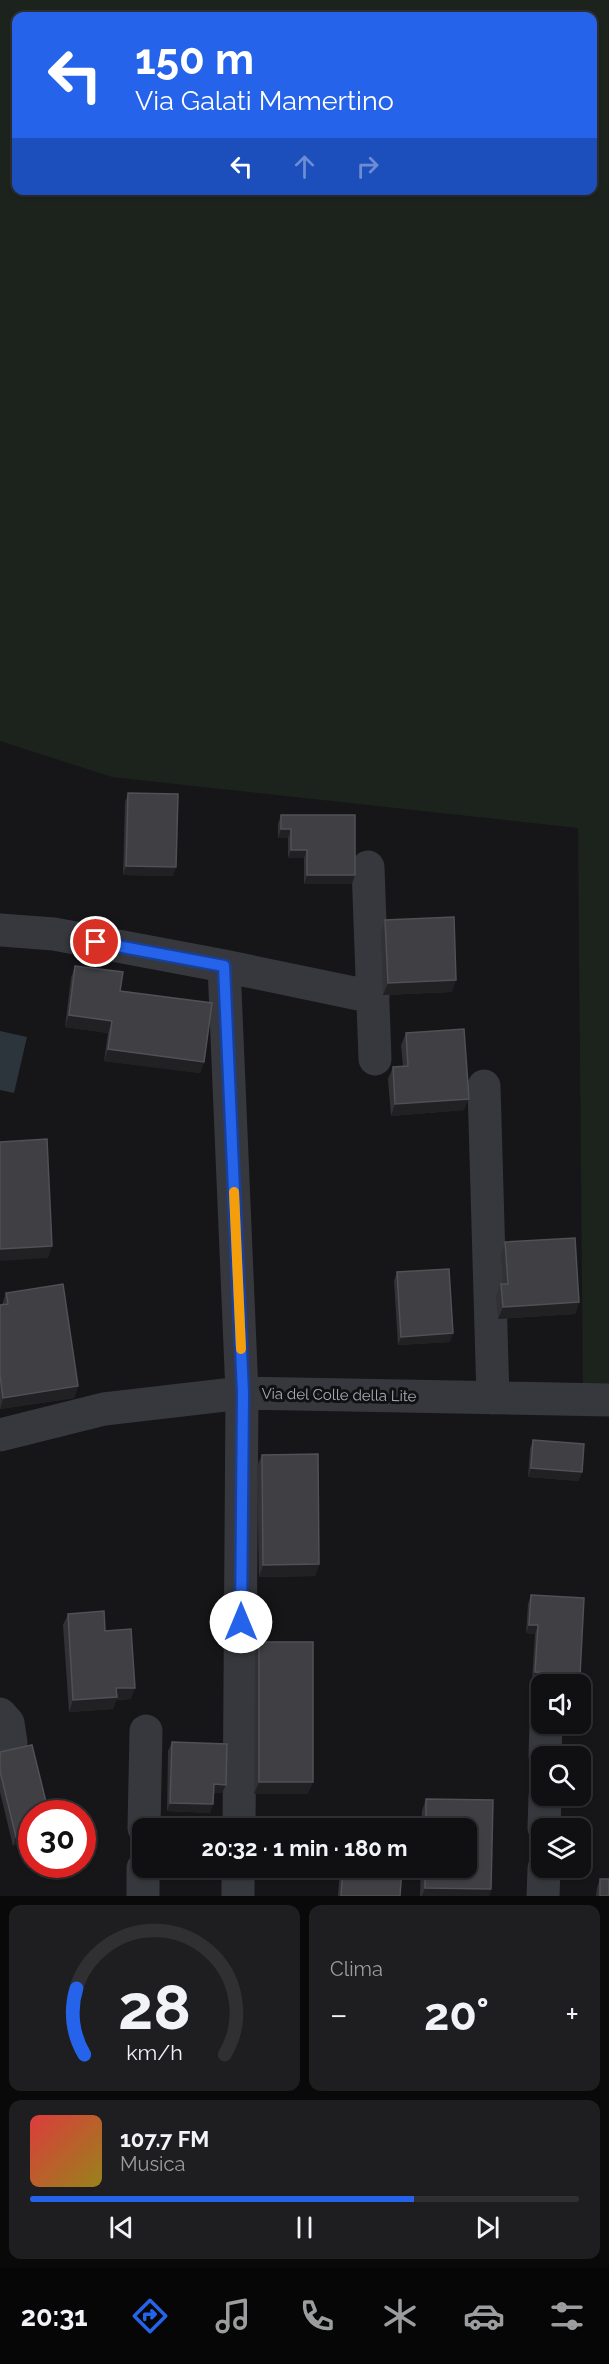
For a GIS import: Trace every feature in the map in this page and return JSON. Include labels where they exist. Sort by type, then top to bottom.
[{"type":"street","points":[[368,867],[375,1059]]},
{"type":"street","points":[[0,930],[54,934],[373,997]]},
{"type":"street","points":[[224,966],[243,1393],[239,1818]]},
{"type":"street","points":[[484,1086],[493,1398]]},
{"type":"street","name":"Via del Colle della Lite","points":[[0,1435],[104,1409],[243,1393],[609,1400]]},
{"type":"street","points":[[144,1818],[146,1731]]},
{"type":"street","points":[[142,1896],[143,1878]]},
{"type":"street","points":[[238,1878],[238,1896]]},
{"type":"street","points":[[543,1896],[544,1878]]},
{"type":"shaded area","points":[[0,0],[609,0],[609,1400],[583,1400],[578,828],[112,777],[0,741]]},
{"type":"shaded area","points":[[0,1031],[27,1037],[14,1093],[0,1090]]},
{"type":"building","points":[[128,793],[178,794],[176,867],[126,866]]},
{"type":"building","points":[[281,815],[355,815],[355,875],[307,875],[307,850],[291,850],[291,829],[281,829]]},
{"type":"building","points":[[454,917],[456,980],[388,983],[385,920]]},
{"type":"building","points":[[75,966],[123,972],[120,991],[212,1003],[204,1062],[108,1049],[112,1021],[69,1015]]},
{"type":"building","points":[[464,1029],[469,1099],[395,1104],[393,1067],[408,1066],[406,1033]]},
{"type":"building","points":[[47,1139],[52,1246],[0,1249],[0,1142]]},
{"type":"building","points":[[575,1238],[579,1302],[503,1307],[501,1284],[508,1284],[505,1242]]},
{"type":"building","points":[[449,1269],[453,1333],[401,1337],[397,1272]]},
{"type":"building","points":[[63,1284],[78,1386],[3,1398],[0,1375],[0,1305],[8,1304],[6,1293]]},
{"type":"building","points":[[533,1440],[584,1444],[582,1472],[531,1468]]},
{"type":"building","points":[[318,1454],[319,1564],[263,1565],[262,1455]]},
{"type":"building","points":[[531,1595],[584,1598],[580,1674],[535,1672],[538,1625],[529,1625]]},
{"type":"building","points":[[104,1611],[105,1631],[131,1629],[135,1688],[116,1688],[117,1697],[73,1700],[68,1614]]},
{"type":"building","points":[[259,1642],[313,1642],[313,1782],[259,1782]]},
{"type":"building","points":[[172,1742],[227,1744],[226,1785],[214,1784],[213,1804],[170,1803]]},
{"type":"building","points":[[32,1745],[46,1800],[18,1800],[18,1836],[16,1837],[0,1771],[0,1752]]},
{"type":"building","points":[[426,1799],[493,1800],[491,1889],[425,1888],[425,1878],[477,1878],[477,1818],[426,1818]]},
{"type":"building","points":[[342,1878],[401,1878],[400,1896],[341,1896]]},
{"type":"building","points":[[600,1879],[609,1879],[609,1896],[600,1896]]},
{"type":"slow traffic","points":[[234,1192],[241,1349]]},
{"type":"route","points":[[96,942],[224,966],[243,1393],[241,1622]]}]
